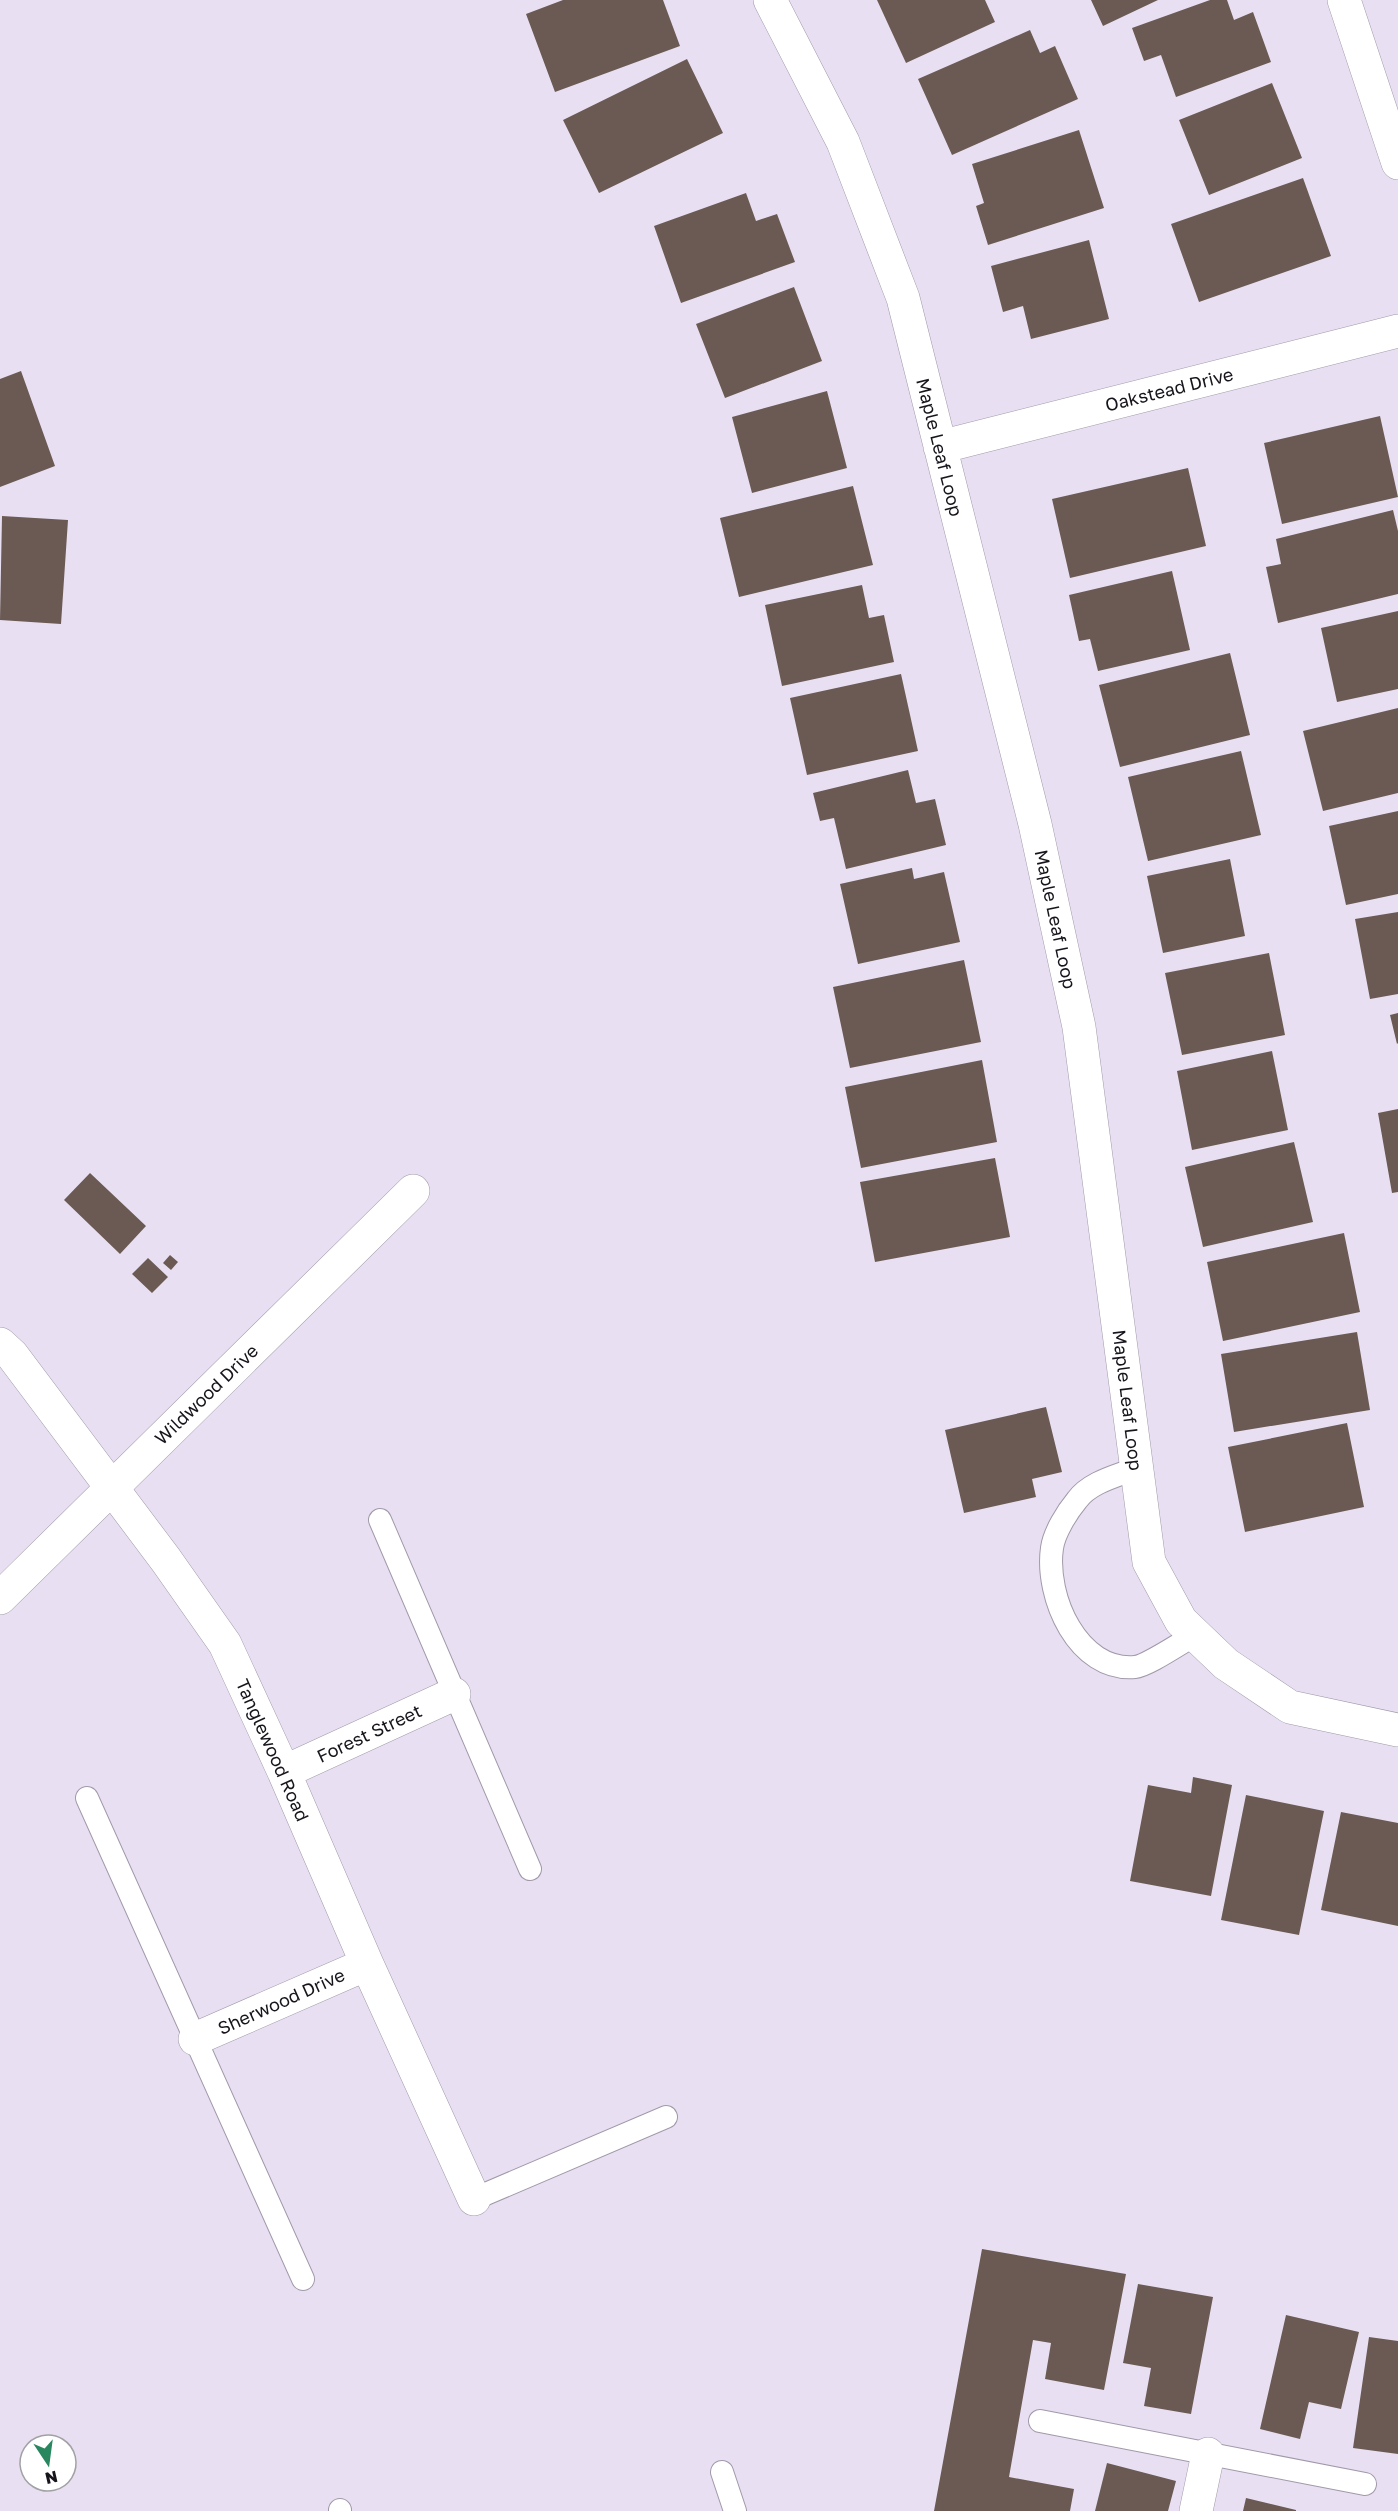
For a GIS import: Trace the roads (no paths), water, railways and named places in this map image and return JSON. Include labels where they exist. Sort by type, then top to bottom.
[{"type":"street","name":"Maple Leaf Loop","points":[[770,0],[843,142],[899,287],[1035,824],[1079,1027],[1149,1562],[1181,1621],[1226,1664],[1290,1707],[1398,1730]]},
{"type":"street","points":[[1344,0],[1398,162]]},
{"type":"street","name":"Oakstead Drive","points":[[940,447],[1398,331]]},
{"type":"street","name":"Wildwood Drive","points":[[0,1598],[412,1191]]},
{"type":"street","name":"Tanglewood Road","points":[[0,1344],[12,1355],[166,1560],[225,1644],[474,2199]]},
{"type":"street","name":"Forest Street","points":[[284,1772],[454,1694]]},
{"type":"street","name":"Sherwood Drive","points":[[195,2039],[367,1964]]},
{"type":"street","points":[[1196,2511],[1208,2454]]},
{"type":"lane","points":[[1137,1468],[1097,1484],[1078,1498],[1065,1518],[1052,1547],[1052,1578],[1058,1602],[1070,1630],[1090,1653],[1115,1668],[1138,1667],[1195,1635]]},
{"type":"lane","points":[[380,1520],[530,1869]]},
{"type":"lane","points":[[87,1798],[303,2279]]},
{"type":"lane","points":[[474,2199],[666,2117]]},
{"type":"lane","points":[[1040,2421],[1365,2484]]},
{"type":"lane","points":[[722,2472],[735,2511]]}]
